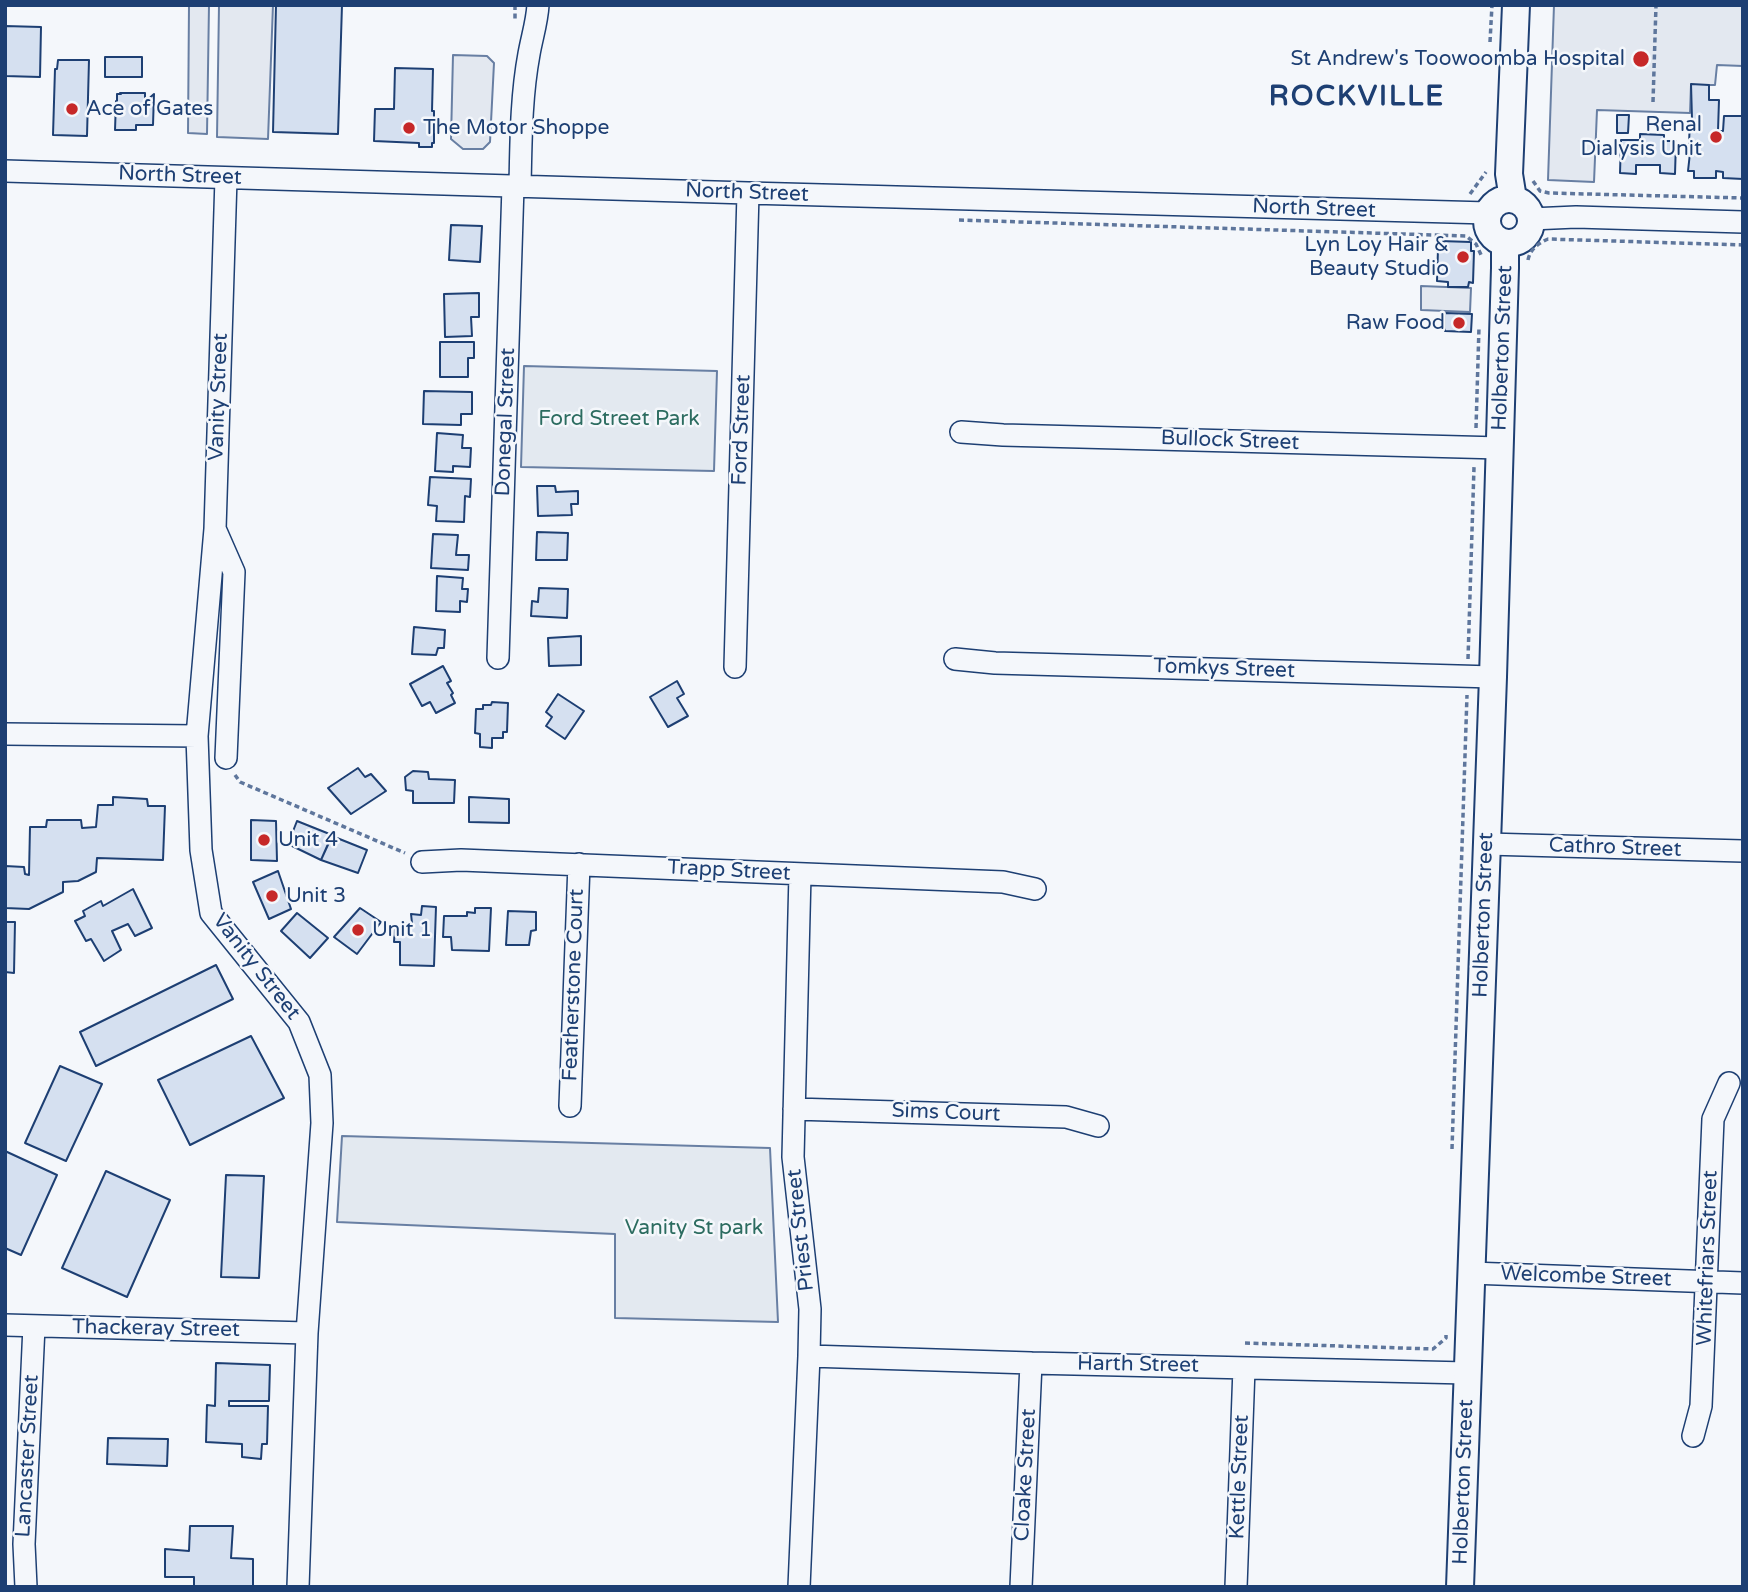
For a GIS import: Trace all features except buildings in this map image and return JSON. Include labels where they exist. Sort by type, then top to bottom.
[{"type":"main road","points":[[1513,200],[1509,174],[1516,5]]},
{"type":"main road","points":[[1513,200],[1528,210],[1531,228],[1518,242],[1505,243],[1493,236],[1478,205],[1513,200]]},
{"type":"main road","name":"Holberton Street","points":[[1460,1587],[1487,844],[1480,677],[1488,448],[1506,268],[1505,243]]},
{"type":"street","name":"Donegal Street","points":[[498,658],[517,186],[521,123],[538,5]]},
{"type":"street","name":"North Street","points":[[5,171],[748,194],[1478,205]]},
{"type":"street","name":"Vanity Street","points":[[226,178],[215,529],[197,736],[201,850],[211,913],[299,1022],[320,1076],[322,1123],[307,1333],[298,1587]]},
{"type":"street","name":"Ford Street","points":[[735,667],[748,194]]},
{"type":"street","points":[[1531,219],[1576,217],[1743,222]]},
{"type":"street","name":"Bullock Street","points":[[961,432],[1488,448]]},
{"type":"street","points":[[215,529],[234,572],[226,758]]},
{"type":"street","name":"Tomkys Street","points":[[955,659],[995,663],[1480,677]]},
{"type":"street","points":[[5,734],[197,736]]},
{"type":"street","name":"Cathro Street","points":[[1487,844],[1743,851]]},
{"type":"street","name":"Trapp Street","points":[[422,862],[461,860],[579,864],[1003,882],[1035,889]]},
{"type":"street","name":"Featherstone Court","points":[[570,1106],[579,864]]},
{"type":"street","name":"Priest Street","points":[[799,1587],[810,1309],[793,1157],[800,874]]},
{"type":"street","name":"Whitefriars Street","points":[[1693,1436],[1701,1406],[1713,1119],[1729,1083]]},
{"type":"street","name":"Sims Court","points":[[794,1109],[1066,1117],[1098,1126]]},
{"type":"street","name":"Welcombe Street","points":[[1472,1273],[1743,1283]]},
{"type":"street","name":"Thackeray Street","points":[[5,1325],[307,1333]]},
{"type":"street","name":"Lancaster Street","points":[[26,1587],[24,1544],[34,1326]]},
{"type":"street","name":"Harth Street","points":[[809,1356],[1467,1373]]},
{"type":"street","name":"Cloake Street","points":[[1021,1587],[1031,1363]]},
{"type":"street","name":"Kettle Street","points":[[1236,1587],[1244,1368]]},
{"type":"path","points":[[1490,47],[1492,5]]},
{"type":"path","points":[[1653,102],[1656,5]]},
{"type":"path","points":[[1478,205],[1486,173]]},
{"type":"path","points":[[1530,175],[1540,191],[1549,193],[1743,198]]},
{"type":"path","points":[[1466,236],[1476,244],[1482,256],[1482,269]]},
{"type":"path","points":[[1528,256],[1548,239],[1743,245]]},
{"type":"path","points":[[1452,1156],[1480,677],[1488,448],[1479,322]]},
{"type":"path","points":[[226,758],[240,782],[422,862]]},
{"type":"path","points":[[1245,1343],[1433,1349],[1446,1338],[1446,1325]]},
{"type":"green space","name":"Ford Street Park","points":[[524,366],[717,371],[714,471],[521,467]]},
{"type":"green space","name":"Vanity St park","points":[[342,1136],[770,1148],[778,1322],[615,1318],[615,1234],[337,1222]]},
{"type":"shaded area","points":[[189,5],[209,5],[207,134],[188,133]]},
{"type":"shaded area","points":[[219,5],[273,5],[268,139],[217,137]]},
{"type":"shaded area","name":"St Andrew's Toowoomba Hospital","points":[[1554,5],[1743,5],[1743,66],[1717,65],[1715,85],[1691,85],[1690,113],[1597,110],[1594,182],[1548,180]]},
{"type":"shaded area","points":[[453,55],[487,56],[494,63],[490,142],[483,149],[463,149],[451,139]]},
{"type":"shaded area","points":[[1421,286],[1471,288],[1470,312],[1421,310]]},
{"type":"place","name":"St Andrew's Toowoomba Hospital","points":[[1641,59]]},
{"type":"place","name":"Ace of Gates","points":[[72,109]]},
{"type":"place","name":"The Motor Shoppe","points":[[409,128]]},
{"type":"place","name":"Renal Dialysis Unit","points":[[1716,137]]},
{"type":"place","name":"Lyn Loy Hair & Beauty Studio","points":[[1463,257]]},
{"type":"place","name":"Raw Food","points":[[1459,323]]},
{"type":"place","name":"Unit 4","points":[[264,840]]},
{"type":"place","name":"Unit 3","points":[[272,896]]},
{"type":"place","name":"Unit 1","points":[[358,930]]},
{"type":"district","name":"ROCKVILLE","points":[[1357,98]]}]
